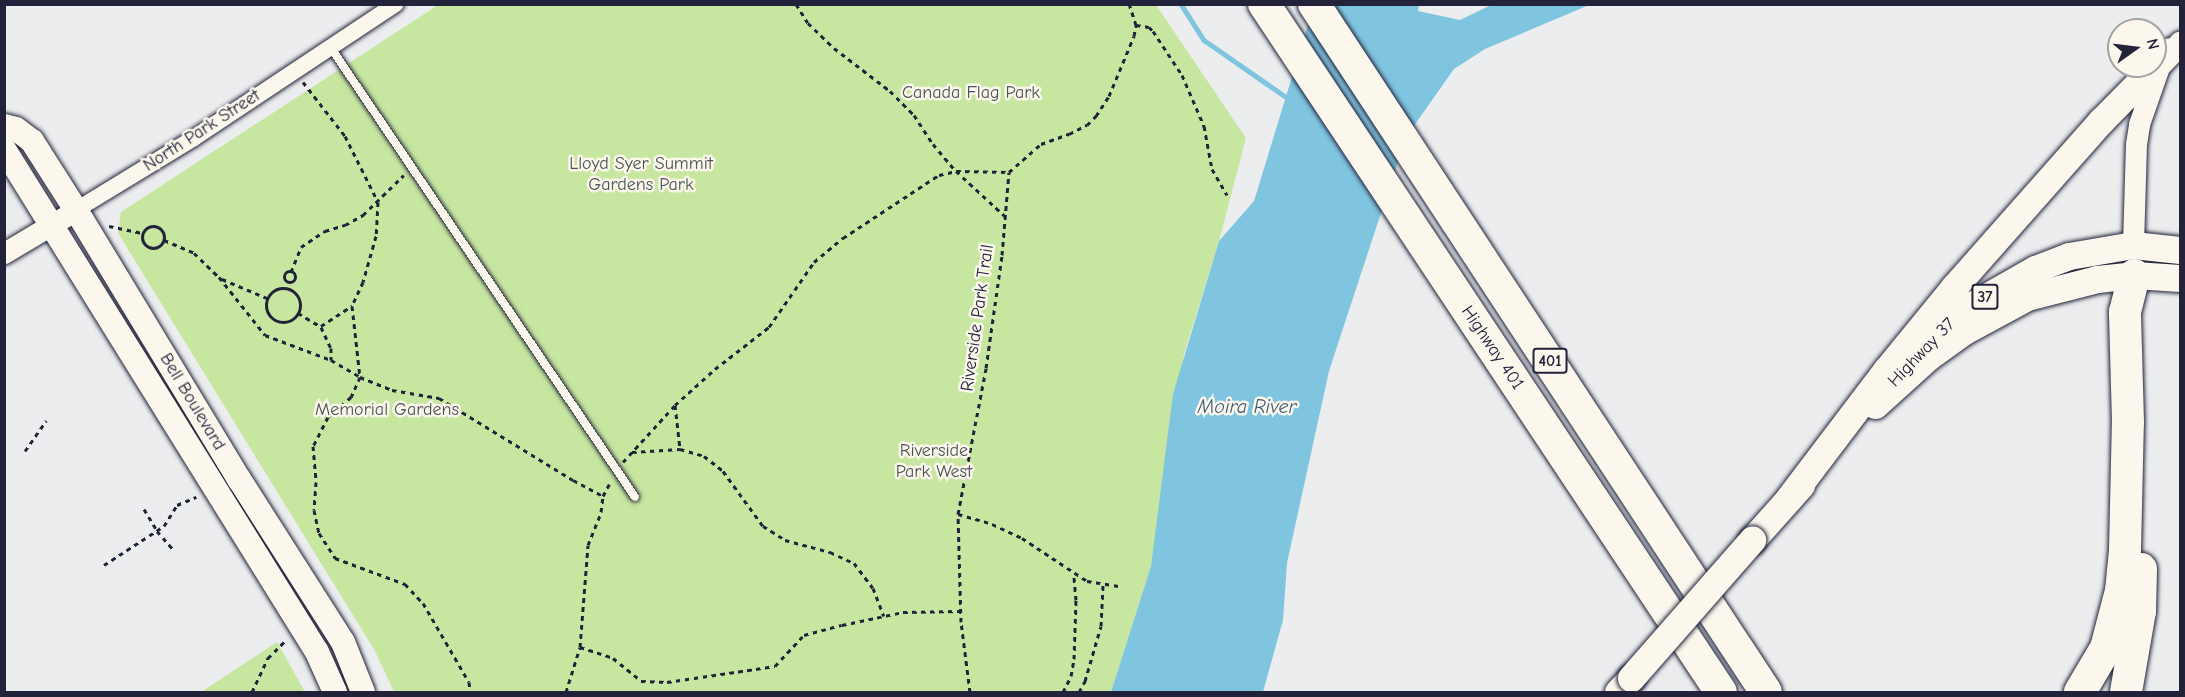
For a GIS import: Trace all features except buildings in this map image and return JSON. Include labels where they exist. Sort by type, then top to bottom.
[{"type":"highway","name":"Highway 401","points":[[1264,4],[1720,693]]},
{"type":"highway","name":"401","points":[[1314,4],[1418,159],[1766,693]]},
{"type":"highway","points":[[2080,693],[2106,648],[2121,591],[2125,550],[2128,422],[2126,312],[2134,275]]},
{"type":"highway","points":[[2126,693],[2140,611],[2144,301],[2134,275]]},
{"type":"highway","points":[[1632,559],[1709,693]]},
{"type":"highway","points":[[1682,563],[1790,693]]},
{"type":"main road","points":[[1789,498],[1887,369],[1954,287],[2101,121],[2176,46]]},
{"type":"main road","name":"Bell Boulevard","points":[[4,126],[16,129],[32,141],[76,210],[239,479],[343,642],[363,693]]},
{"type":"main road","name":"Bell Boulevard","points":[[4,149],[52,222],[317,652],[335,693]]},
{"type":"main road","name":"Highway 37","points":[[1624,685],[1927,343],[1972,305],[2035,269],[2069,256],[2133,245],[2181,250]]},
{"type":"main road","points":[[2133,245],[2134,275]]},
{"type":"main road","name":"Highway 37","points":[[1871,408],[1948,342],[2013,303],[2064,286],[2134,275],[2181,278]]},
{"type":"street","name":"North Park Street","points":[[4,253],[195,138],[396,4]]},
{"type":"street","points":[[2133,245],[2139,124],[2151,84],[2176,46]]},
{"type":"lane","points":[[331,48],[635,497]]},
{"type":"path","points":[[796,4],[808,23],[834,48],[890,91],[914,115],[933,144],[956,171],[1006,217]]},
{"type":"path","points":[[566,693],[580,647],[588,545],[601,512],[603,496],[617,470],[675,405],[715,369],[769,327],[814,262],[836,244],[939,175],[956,171],[1009,172],[1041,144],[1088,125],[1096,116],[1122,68],[1136,25],[1129,4]]},
{"type":"path","points":[[1136,25],[1149,27],[1153,31],[1182,75],[1203,126],[1212,169],[1227,195]]},
{"type":"path","points":[[295,71],[345,136],[378,202],[376,236],[363,282],[352,306],[360,377],[351,397],[328,417],[313,446],[316,483],[314,510],[319,533],[335,558],[405,584],[423,603],[469,682],[470,693]]},
{"type":"path","points":[[289,283],[285,275],[291,272],[301,248],[314,237],[345,225],[378,202],[412,168]]},
{"type":"path","name":"Riverside Park Trail","points":[[970,693],[961,611],[958,514],[986,368],[1006,217],[1009,172]]},
{"type":"path","points":[[109,226],[142,233]]},
{"type":"path","points":[[148,227],[156,227],[162,232],[164,240],[159,247],[148,248],[142,242],[142,233],[148,227]]},
{"type":"path","points":[[164,240],[194,253],[219,278],[266,335],[331,360],[360,377],[392,390],[439,398],[603,496]]},
{"type":"path","points":[[287,289],[289,283],[296,278],[291,272]]},
{"type":"path","points":[[219,278],[267,298]]},
{"type":"path","points":[[287,289],[299,301],[298,313],[290,321],[277,322],[266,310],[267,298],[276,290],[287,289]]},
{"type":"path","points":[[321,327],[352,306]]},
{"type":"path","points":[[298,313],[321,327],[331,348],[331,360]]},
{"type":"path","points":[[675,405],[680,449]]},
{"type":"path","points":[[25,452],[46,421]]},
{"type":"path","points":[[632,452],[680,449],[704,456],[723,471],[763,526],[785,540],[830,552],[854,563],[873,588],[884,616]]},
{"type":"path","points":[[104,565],[164,526],[177,505],[198,496]]},
{"type":"path","points":[[144,509],[157,531],[172,548]]},
{"type":"path","points":[[958,514],[992,524],[1022,538],[1074,574],[1103,585],[1119,586]]},
{"type":"path","points":[[1063,693],[1071,676],[1074,659],[1076,600],[1074,574]]},
{"type":"path","points":[[1078,693],[1085,681],[1101,626],[1103,585]]},
{"type":"path","points":[[580,647],[613,658],[641,681],[667,682],[775,666],[804,635],[903,612],[961,611]]},
{"type":"path","points":[[252,693],[268,658],[288,638]]},
{"type":"green space","name":"Riverside Park West","points":[[438,5],[1156,5],[1246,138],[1219,241],[1184,354],[1151,566],[1111,692],[394,692],[375,651],[118,233],[121,212]]},
{"type":"green space","points":[[277,642],[305,692],[201,692]]},
{"type":"water","name":"Moira River","points":[[1314,5],[1419,5],[1418,11],[1460,20],[1491,5],[1589,5],[1485,49],[1454,69],[1406,137],[1329,371],[1287,563],[1283,620],[1263,692],[1111,692],[1151,566],[1173,394],[1219,241],[1254,201]]},
{"type":"waterway","points":[[1181,4],[1204,40],[1286,97]]},
{"type":"park label","name":"Canada Flag Park","points":[[971,93]]},
{"type":"park label","name":"Lloyd Syer Summit Gardens Park","points":[[641,175]]},
{"type":"park label","name":"Memorial Gardens","points":[[387,410]]}]
